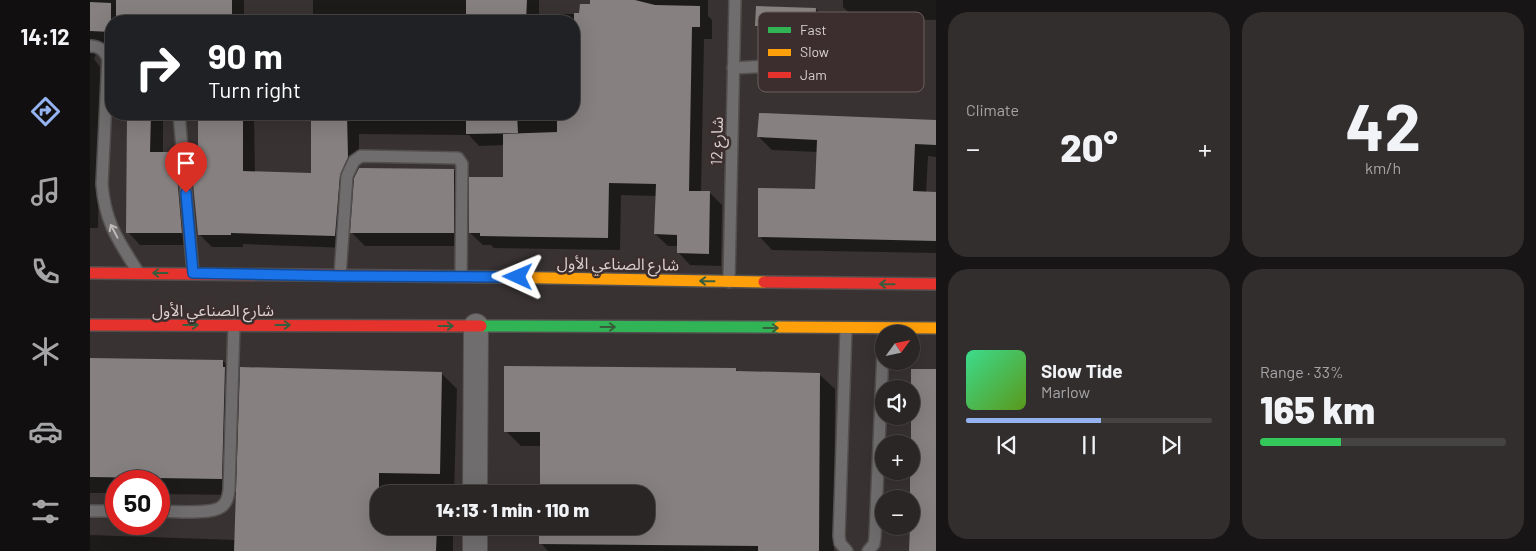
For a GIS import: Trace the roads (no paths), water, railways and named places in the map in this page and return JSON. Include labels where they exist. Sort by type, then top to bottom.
[{"type":"main road","name":"شارع الصناعي الأول","points":[[90,273],[461,276],[936,284]]},
{"type":"main road","name":"شارع الصناعي الأول","points":[[90,325],[875,328]]},
{"type":"main road","name":"شارع الصناعي الأول","points":[[920,328],[936,328]]},
{"type":"street","points":[[476,326],[476,485]]},
{"type":"street","points":[[475,535],[475,551]]},
{"type":"lane","name":"شارع 12","points":[[729,282],[735,0]]},
{"type":"lane","points":[[90,46],[95,46],[105,54]]},
{"type":"lane","points":[[734,68],[758,67]]},
{"type":"lane","points":[[105,90],[96,184],[112,230],[138,273]]},
{"type":"lane","points":[[179,120],[193,273]]},
{"type":"lane","points":[[340,276],[347,176],[354,161],[361,156],[458,158],[462,164],[461,276]]},
{"type":"lane","points":[[170,511],[214,510],[227,501],[229,490],[234,325]]},
{"type":"lane","points":[[846,328],[838,536],[840,543],[846,551]]},
{"type":"lane","points":[[868,551],[874,544],[875,537],[882,370]]},
{"type":"lane","points":[[90,510],[105,511]]}]
